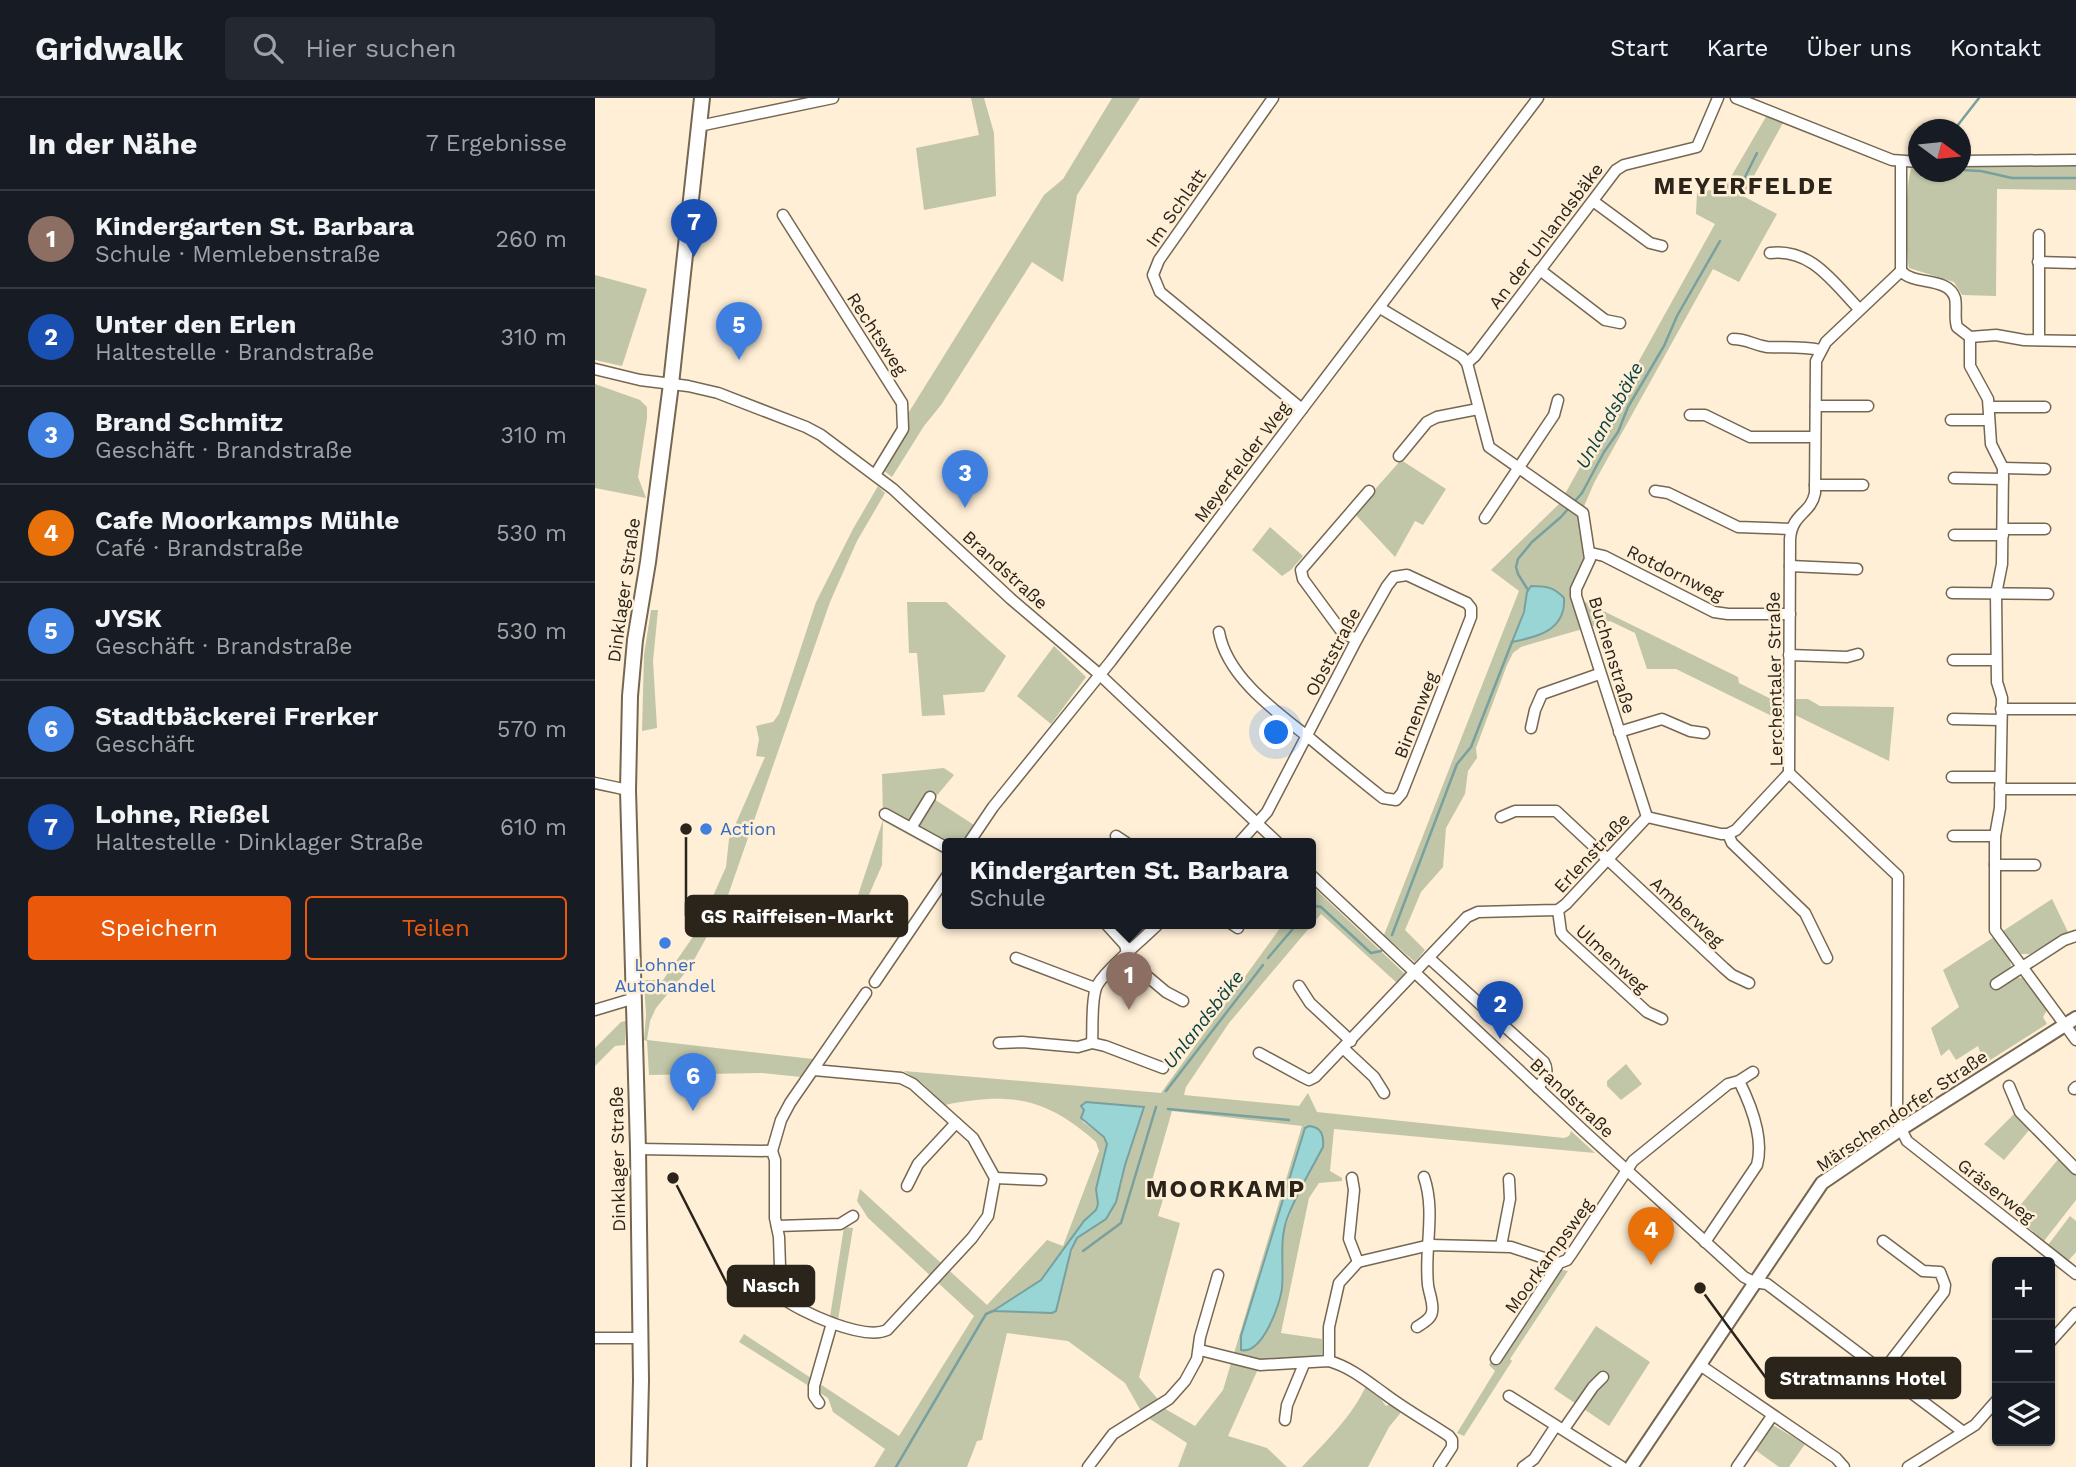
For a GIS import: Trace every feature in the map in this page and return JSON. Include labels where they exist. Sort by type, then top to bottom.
[{"type":"main road","name":"Dinklager Straße","points":[[639,1467],[638,1149],[628,790],[629,696],[671,384],[702,98]]},
{"type":"street","points":[[699,126],[833,98]]},
{"type":"street","name":"Im Schlatt","points":[[1273,98],[1159,260],[1153,275],[1160,292],[1302,409]]},
{"type":"street","name":"Meyerfelder Weg","points":[[972,838],[993,807],[1099,674],[1538,98]]},
{"type":"street","name":"An der Unlandsbäke","points":[[1467,363],[1619,167],[1697,147],[1719,98]]},
{"type":"street","points":[[1736,98],[1901,162],[1908,162]]},
{"type":"street","points":[[1971,161],[2076,160]]},
{"type":"street","points":[[1655,491],[1668,493],[1738,527],[1791,528],[1794,520],[1813,500],[1816,361],[1820,350],[1859,309],[1901,271],[1901,162]]},
{"type":"street","points":[[1593,201],[1650,243],[1662,246]]},
{"type":"street","name":"Rechtsweg","points":[[783,215],[902,404],[903,429],[875,475]]},
{"type":"street","points":[[2039,235],[2039,340]]},
{"type":"street","points":[[1770,253],[1785,251],[1810,260],[1859,309]]},
{"type":"street","points":[[2039,262],[2074,263]]},
{"type":"street","points":[[1540,270],[1605,320],[1620,323]]},
{"type":"street","points":[[1901,271],[1909,277],[1951,290],[1955,299],[1957,327],[1970,337],[1996,335],[2024,340],[2076,341]]},
{"type":"street","points":[[1380,308],[1462,357],[1467,363],[1489,447],[1580,510],[1585,517],[1591,553]]},
{"type":"street","points":[[1970,337],[1970,366],[1988,399],[1991,444],[2003,474],[2002,564],[1996,594],[1997,682],[2001,698],[2000,808],[1995,836],[1996,930],[2021,966],[2070,1021],[2076,1040]]},
{"type":"street","points":[[1733,339],[1747,339],[1766,346],[1820,350]]},
{"type":"street","name":"Brandstraße","points":[[595,369],[640,380],[718,393],[821,435],[875,475],[1099,674],[1273,838]]},
{"type":"street","points":[[1485,518],[1554,415],[1558,400]]},
{"type":"street","points":[[1815,406],[1868,406]]},
{"type":"street","points":[[1990,407],[2045,407]]},
{"type":"street","points":[[1399,456],[1427,422],[1478,409]]},
{"type":"street","points":[[1690,415],[1705,415],[1750,437],[1815,437]]},
{"type":"street","points":[[1951,420],[1989,420]]},
{"type":"street","points":[[1954,478],[2045,469]]},
{"type":"street","points":[[1815,485],[1863,485]]},
{"type":"street","points":[[1357,639],[1344,634],[1339,628],[1303,579],[1301,570],[1369,491]]},
{"type":"street","name":"Lerchentaler Straße","points":[[1791,528],[1789,773],[1898,876],[1897,1121],[1901,1129]]},
{"type":"street","points":[[1954,535],[2045,529]]},
{"type":"street","name":"Rotdornweg","points":[[1591,553],[1604,556],[1714,612],[1790,614]]},
{"type":"street","name":"Buchenstraße","points":[[1591,553],[1589,565],[1576,589],[1576,596],[1647,817]]},
{"type":"street","points":[[1790,566],[1857,569]]},
{"type":"street","name":"Obststraße","points":[[1244,838],[1267,812],[1357,639],[1387,586],[1394,577],[1401,574]]},
{"type":"street","name":"Birnenweg","points":[[1307,736],[1383,798],[1396,800],[1402,793],[1471,617],[1471,608],[1456,598],[1401,574]]},
{"type":"street","points":[[1952,593],[2047,594]]},
{"type":"street","points":[[1219,632],[1221,646],[1249,687],[1307,736]]},
{"type":"street","points":[[1789,655],[1847,657],[1858,654]]},
{"type":"street","points":[[1953,660],[1996,660]]},
{"type":"street","points":[[1531,728],[1542,694],[1599,674]]},
{"type":"street","points":[[1953,719],[2076,709]]},
{"type":"street","points":[[1619,732],[1662,719],[1690,732],[1705,733]]},
{"type":"street","points":[[1789,773],[1744,821],[1728,834],[1732,842],[1805,913],[1827,958]]},
{"type":"street","points":[[1952,777],[2000,777]]},
{"type":"street","points":[[595,783],[628,790]]},
{"type":"street","points":[[2000,789],[2076,789]]},
{"type":"street","points":[[911,828],[930,797]]},
{"type":"street","name":"Amberweg","points":[[1501,817],[1515,811],[1556,811],[1732,975],[1749,982]]},
{"type":"street","points":[[885,814],[942,845]]},
{"type":"street","name":"Erlenstraße","points":[[1259,1054],[1309,1080],[1315,1077],[1472,913],[1558,910],[1647,817],[1728,834]]},
{"type":"street","points":[[1953,836],[1995,836]]},
{"type":"street","points":[[1995,865],[2035,865]]},
{"type":"street","name":"Brandstraße","points":[[1316,880],[1744,1277],[1767,1284],[1962,1431]]},
{"type":"street","points":[[875,982],[942,883]]},
{"type":"street","name":"Ulmenweg","points":[[1558,910],[1564,936],[1647,1013],[1662,1019]]},
{"type":"street","points":[[1110,929],[1128,952],[1129,961],[1166,992],[1183,1001]]},
{"type":"street","points":[[1092,1043],[1095,988],[1153,929]]},
{"type":"street","points":[[1996,984],[2064,940],[2076,936]]},
{"type":"street","points":[[1016,958],[1095,988]]},
{"type":"street","points":[[1429,958],[1544,1062],[1548,1068],[1538,1088]]},
{"type":"street","points":[[1299,986],[1310,1003],[1374,1077],[1384,1093]]},
{"type":"street","points":[[814,1070],[901,1078],[913,1084],[978,1145],[995,1178],[988,1216],[972,1238],[887,1330],[880,1334],[832,1323],[781,1297],[775,1218],[775,1160],[772,1151],[786,1112],[814,1070],[866,993]]},
{"type":"street","points":[[595,1010],[635,998]]},
{"type":"street","name":"Märschendorfer Straße","points":[[1631,1467],[1822,1183],[2070,1021]]},
{"type":"street","points":[[999,1043],[1022,1042],[1078,1047],[1092,1043],[1163,1068]]},
{"type":"street","name":"Moorkampsweg","points":[[1496,1359],[1559,1264],[1567,1260],[1633,1161],[1728,1084],[1753,1072]]},
{"type":"street","points":[[1705,1242],[1757,1165],[1760,1154],[1749,1104],[1739,1081]]},
{"type":"street","points":[[2009,1086],[2020,1112],[2076,1169]]},
{"type":"street","points":[[907,1186],[918,1164],[956,1123]]},
{"type":"street","name":"Gräserweg","points":[[1901,1129],[1906,1141],[2076,1274]]},
{"type":"street","points":[[638,1149],[772,1151]]},
{"type":"street","points":[[1417,1327],[1429,1319],[1433,1312],[1428,1284],[1428,1191],[1424,1177]]},
{"type":"street","points":[[995,1178],[1041,1180]]},
{"type":"street","points":[[1352,1178],[1355,1190],[1349,1240],[1358,1262]]},
{"type":"street","points":[[1501,1246],[1510,1199],[1509,1179]]},
{"type":"street","points":[[777,1226],[840,1224],[853,1216]]},
{"type":"street","points":[[1883,1241],[1923,1271],[1940,1272],[1945,1285],[1944,1292],[1883,1371]]},
{"type":"street","points":[[1329,1361],[1329,1327],[1339,1283],[1358,1262],[1430,1245],[1511,1247],[1559,1264]]},
{"type":"street","points":[[1089,1467],[1113,1434],[1169,1399],[1185,1381],[1198,1359],[1200,1337],[1218,1275]]},
{"type":"street","points":[[2055,1336],[2076,1313]]},
{"type":"street","points":[[819,1404],[814,1396],[814,1386],[832,1323]]},
{"type":"street","points":[[595,1338],[640,1338]]},
{"type":"street","points":[[1200,1350],[1260,1365],[1329,1361],[1339,1364],[1372,1382],[1452,1440],[1452,1447],[1439,1467]]},
{"type":"street","points":[[1285,1420],[1287,1405],[1304,1363]]},
{"type":"street","points":[[1700,1365],[1836,1458],[1844,1467]]},
{"type":"street","points":[[1523,1467],[1534,1459],[1603,1377]]},
{"type":"street","points":[[1509,1396],[1622,1467]]},
{"type":"street","points":[[1909,1467],[1975,1425],[1992,1406]]},
{"type":"street","points":[[1737,1467],[1772,1416]]},
{"type":"green space","points":[[971,98],[984,98],[994,133],[996,196],[924,210],[916,148],[979,135]]},
{"type":"green space","points":[[1112,98],[1140,98],[1077,195],[1063,282],[1032,262],[892,477],[876,465],[1044,195],[1063,179]]},
{"type":"green space","points":[[1767,115],[1784,121],[1743,196],[1777,214],[1739,282],[1713,269],[1594,483],[1580,516],[1585,557],[1581,594],[1583,601],[1738,677],[1739,683],[1771,699],[1780,700],[1780,720],[1676,669],[1647,669],[1635,633],[1610,621],[1521,647],[1513,653],[1507,665],[1476,748],[1477,758],[1468,771],[1465,794],[1446,828],[1443,867],[1421,892],[1405,930],[1425,950],[1415,962],[1384,935],[1519,591],[1491,570],[1560,503],[1715,224],[1696,214],[1697,193],[1725,187]],"holes":[[[1526,603],[1543,634],[1513,642]]]},
{"type":"green space","points":[[1971,164],[2076,164],[2076,190],[1997,189],[1996,296],[1962,295],[1954,282],[1909,268],[1906,214],[1908,183],[1971,182]]},
{"type":"green space","points":[[595,275],[647,289],[622,366],[595,360]]},
{"type":"green space","points":[[595,384],[640,400],[647,407],[638,477],[646,498],[595,488]]},
{"type":"green space","points":[[1401,460],[1446,489],[1423,525],[1415,521],[1395,557],[1354,513]]},
{"type":"green space","points":[[878,486],[885,493],[857,541],[830,602],[725,904],[690,967],[656,1008],[650,1021],[647,1040],[813,1059],[801,1077],[761,1073],[649,1075],[647,1041],[644,1040],[644,980],[663,980],[697,931],[726,867],[729,839],[765,757],[756,756],[759,739],[756,726],[773,722],[779,714],[816,602]]},
{"type":"green space","points":[[1270,527],[1303,556],[1282,576],[1252,550]]},
{"type":"green space","points":[[907,602],[946,602],[1006,656],[984,692],[943,695],[945,715],[922,716],[917,653],[909,653]]},
{"type":"green space","points":[[651,610],[658,610],[653,661],[657,728],[642,731],[644,655]]},
{"type":"green space","points":[[1054,646],[1086,677],[1051,724],[1017,696]]},
{"type":"green space","points":[[1796,699],[1808,699],[1820,706],[1894,707],[1889,761],[1795,715]]},
{"type":"green space","points":[[944,768],[954,775],[934,799],[974,825],[966,838],[942,838],[942,853],[883,821],[882,865],[851,936],[845,934],[883,820],[882,774]]},
{"type":"green space","points":[[1316,890],[1405,974],[1397,983],[1321,914],[1316,920]]},
{"type":"green space","points":[[2052,899],[2068,932],[2030,954],[2021,954],[2003,931]]},
{"type":"green space","points":[[1279,929],[1308,929],[1229,1023],[1186,1087],[1184,1095],[1299,1106],[1308,1093],[1317,1112],[1564,1138],[1569,1136],[1571,1131],[1595,1153],[1334,1129],[1330,1171],[1342,1178],[1342,1181],[1319,1183],[1309,1198],[1281,1333],[1322,1339],[1322,1354],[1317,1358],[1274,1360],[1258,1369],[1228,1436],[1267,1448],[1287,1467],[1178,1467],[1187,1443],[1141,1411],[1125,1383],[1068,1341],[1007,1333],[982,1440],[977,1441],[967,1467],[874,1467],[885,1449],[833,1412],[828,1398],[739,1342],[744,1334],[899,1436],[974,1316],[868,1218],[857,1201],[860,1189],[987,1305],[1047,1240],[1063,1246],[1099,1151],[1096,1142],[1078,1127],[1043,1107],[1008,1099],[945,1105],[922,1083],[904,1071],[1161,1093]],"holes":[[[1081,1106],[1144,1107],[1121,1186],[1087,1231],[1077,1238],[1065,1268],[994,1310],[1041,1280],[1084,1221],[1096,1210],[1096,1189],[1107,1144],[1104,1137],[1083,1122],[1084,1110]],[[1172,1111],[1302,1126],[1223,1390],[1195,1426],[1167,1410],[1139,1377],[1180,1223],[1158,1216],[1164,1196],[1149,1191]],[[1305,1128],[1296,1198],[1282,1236],[1282,1291],[1265,1334],[1240,1344]]]},
{"type":"green space","points":[[1994,937],[2010,960],[2011,966],[1990,981],[1996,990],[2014,977],[2023,978],[2047,1010],[2043,1017],[2047,1024],[1984,1064],[1978,1046],[1956,1060],[1949,1049],[1941,1056],[1931,1028],[1959,1007],[1943,970]]},
{"type":"green space","points":[[626,1021],[625,1045],[615,1046],[595,1066],[595,1048],[621,1022]]},
{"type":"green space","points":[[1626,1064],[1642,1084],[1621,1100],[1607,1086],[1607,1081]]},
{"type":"green space","points":[[2014,1114],[2030,1129],[2004,1160],[1984,1144]]},
{"type":"green space","points":[[2060,1157],[2076,1173],[2076,1200],[2044,1241],[2013,1214]]},
{"type":"green space","points":[[2070,1216],[2076,1221],[2076,1252],[2068,1261],[2048,1245]]},
{"type":"green space","points":[[844,1227],[853,1228],[838,1320],[830,1317]]},
{"type":"green space","points":[[1552,1268],[1568,1271],[1510,1359],[1512,1361],[1464,1436],[1457,1433],[1495,1371],[1489,1365]]},
{"type":"green space","points":[[1596,1326],[1650,1362],[1609,1426],[1554,1389]]},
{"type":"green space","points":[[1367,1384],[1386,1406],[1391,1403],[1403,1410],[1389,1427],[1368,1467],[1302,1467],[1346,1418]]},
{"type":"green space","points":[[1773,1425],[1805,1444],[1789,1467],[1779,1467],[1754,1449]]},
{"type":"water","points":[[1531,586],[1553,589],[1564,598],[1560,618],[1549,630],[1512,642],[1524,612],[1527,592]]},
{"type":"water","points":[[1086,1102],[1144,1107],[1116,1202],[1106,1219],[1077,1238],[1071,1250],[1056,1311],[993,1311],[1041,1280],[1084,1221],[1096,1210],[1096,1189],[1107,1144],[1104,1137],[1081,1118],[1084,1110],[1081,1106]]},
{"type":"water","points":[[1305,1128],[1317,1128],[1321,1133],[1323,1147],[1287,1219],[1282,1244],[1282,1288],[1278,1306],[1263,1337],[1256,1345],[1241,1350],[1241,1336]]},
{"type":"waterway","name":"Unlandsbäke","points":[[1963,119],[1979,98]]},
{"type":"waterway","name":"Unlandsbäke","points":[[1739,189],[1757,153]]},
{"type":"waterway","points":[[1971,170],[2012,178],[2076,178]]},
{"type":"waterway","name":"Unlandsbäke","points":[[1528,590],[1518,574],[1518,559],[1582,493],[1618,432],[1628,407],[1720,241]]},
{"type":"waterway","name":"Unlandsbäke","points":[[1392,935],[1457,764],[1471,747],[1512,642]]},
{"type":"waterway","name":"Unlandsbäke","points":[[1316,906],[1321,907],[1371,953],[1381,951]]},
{"type":"waterway","name":"Unlandsbäke","points":[[1268,958],[1293,929]]},
{"type":"waterway","name":"Unlandsbäke","points":[[1166,1091],[1263,965]]},
{"type":"waterway","points":[[1083,1251],[1121,1223],[1156,1107]]},
{"type":"waterway","points":[[1168,1109],[1289,1120]]},
{"type":"waterway","points":[[896,1467],[986,1314],[993,1311]]},
{"type":"place","name":"Lohne, Rießel","points":[[694,257]]},
{"type":"place","name":"JYSK","points":[[739,360]]},
{"type":"place","name":"Brand Schmitz","points":[[965,508]]},
{"type":"place","name":"GS Raiffeisen-Markt","points":[[686,829]]},
{"type":"place","name":"Action","points":[[706,829]]},
{"type":"place","name":"Lohner Autohandel","points":[[665,943]]},
{"type":"place","name":"Kindergarten St. Barbara","points":[[1129,1010]]},
{"type":"place","name":"Unter den Erlen","points":[[1500,1039]]},
{"type":"place","name":"Stadtbäckerei Frerker","points":[[693,1111]]},
{"type":"place","name":"Nasch","points":[[673,1178]]},
{"type":"place","name":"Cafe Moorkamps Mühle","points":[[1651,1265]]},
{"type":"place","name":"Stratmanns Hotel","points":[[1700,1288]]},
{"type":"district","name":"MEYERFELDE","points":[[1744,186]]},
{"type":"district","name":"MOORKAMP","points":[[1226,1189]]}]
